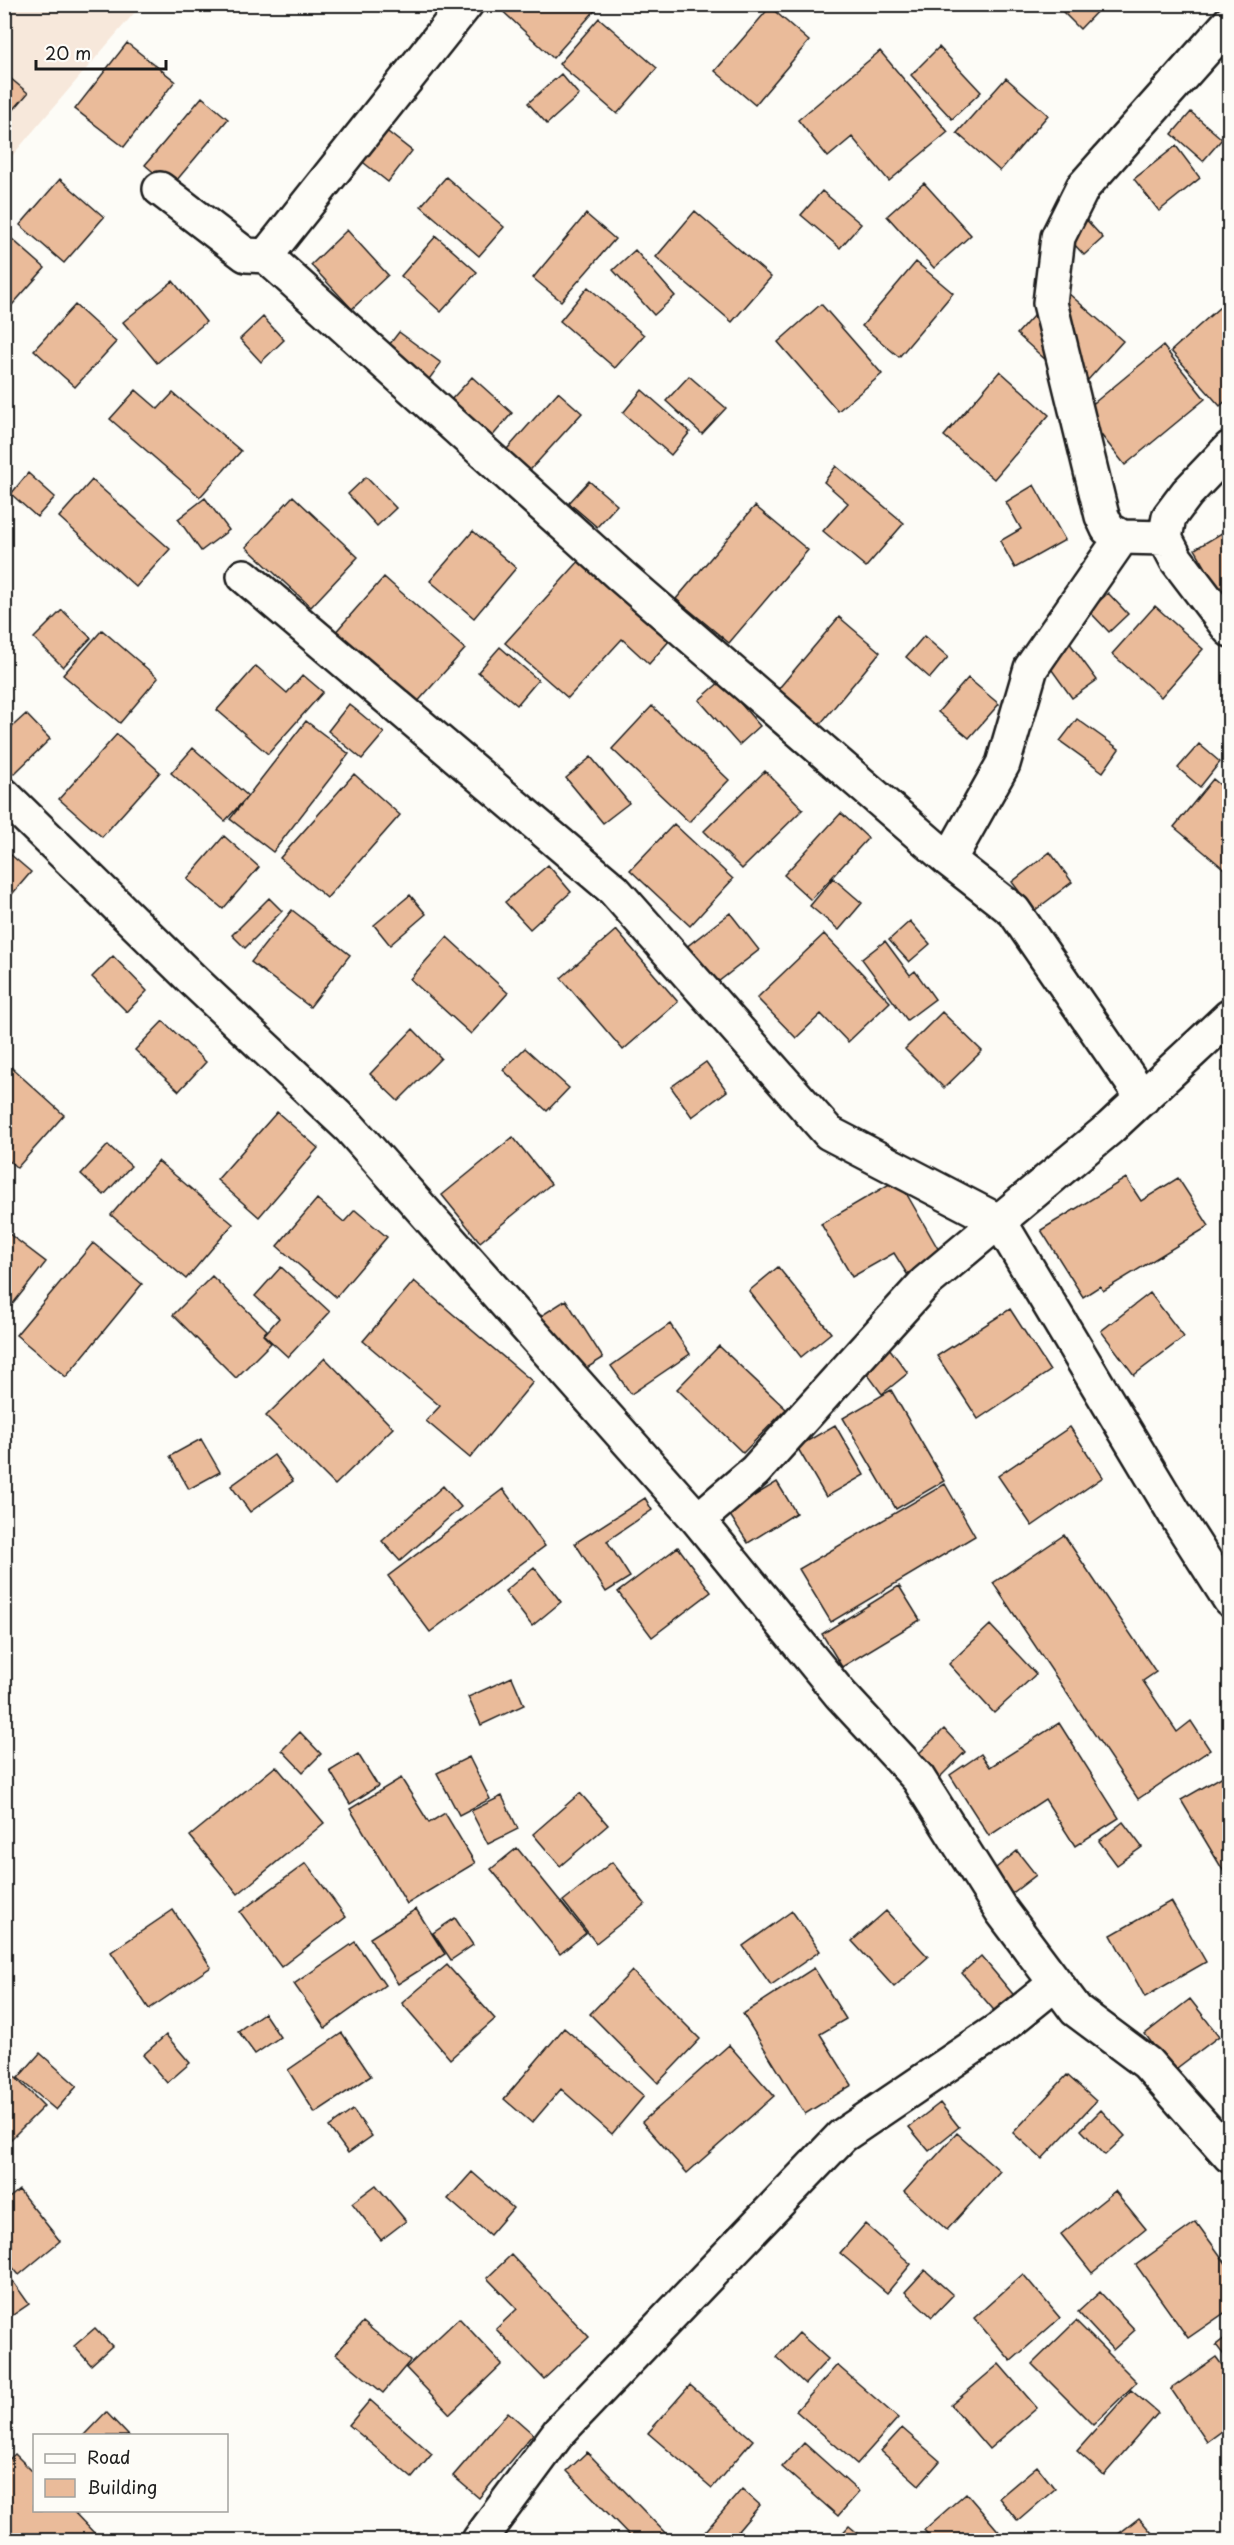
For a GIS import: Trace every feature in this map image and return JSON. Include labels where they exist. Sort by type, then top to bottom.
[{"type":"street","points":[[266,256],[466,4]]},
{"type":"street","points":[[1165,537],[1122,537],[1108,530],[1102,516],[1050,303],[1058,237],[1083,187],[1230,22]]},
{"type":"street","points":[[160,189],[246,255],[266,256],[621,576],[949,860],[1014,910],[1143,1098]]},
{"type":"street","points":[[1230,448],[1187,493],[1169,517],[1165,537],[1176,559],[1230,630]]},
{"type":"street","points":[[949,860],[1003,764],[1031,668],[1122,537]]},
{"type":"street","points":[[244,576],[614,890],[829,1133],[1000,1222],[1168,1504],[1230,1600]]},
{"type":"street","points":[[4,795],[195,982],[350,1128],[698,1520],[840,1694],[918,1778],[1001,1910],[1076,2010],[1147,2063],[1230,2156]]},
{"type":"street","points":[[698,1520],[755,1471],[925,1283],[1000,1222],[1143,1098],[1230,1016]]},
{"type":"street","points":[[479,2541],[559,2432],[842,2136],[998,2030],[1056,1983]]},
{"type":"shaded area","points":[[5,5],[141,5],[5,164]]},
{"type":"building","points":[[495,4],[595,4],[598,7],[553,58]]},
{"type":"building","points":[[1065,4],[1103,5],[1080,29],[1060,9]]},
{"type":"building","points":[[770,7],[809,41],[755,105],[715,71]]},
{"type":"building","points":[[599,18],[657,68],[617,114],[559,64]]},
{"type":"building","points":[[127,43],[175,81],[124,147],[75,109]]},
{"type":"building","points":[[939,47],[981,92],[952,119],[911,75]]},
{"type":"building","points":[[880,51],[948,132],[889,181],[852,137],[828,157],[798,120]]},
{"type":"building","points":[[4,73],[28,93],[4,121]]},
{"type":"building","points":[[561,74],[579,95],[547,124],[528,103]]},
{"type":"building","points":[[1006,78],[1048,115],[1000,171],[957,133]]},
{"type":"building","points":[[202,97],[228,119],[171,187],[145,165]]},
{"type":"building","points":[[1191,112],[1222,139],[1203,161],[1172,134]]},
{"type":"building","points":[[370,118],[412,151],[388,182],[345,148]]},
{"type":"building","points":[[1176,146],[1200,178],[1159,211],[1134,179]]},
{"type":"building","points":[[446,177],[504,227],[479,256],[421,206]]},
{"type":"building","points":[[60,179],[104,217],[64,263],[20,225]]},
{"type":"building","points":[[924,183],[971,235],[934,268],[887,216]]},
{"type":"building","points":[[822,191],[861,224],[840,248],[801,215]]},
{"type":"building","points":[[695,211],[771,277],[732,322],[656,257]]},
{"type":"building","points":[[586,214],[615,239],[561,301],[533,278]]},
{"type":"building","points":[[1082,215],[1103,238],[1084,255],[1063,232]]},
{"type":"building","points":[[347,230],[388,275],[352,309],[311,265]]},
{"type":"building","points":[[4,232],[45,268],[4,314]]},
{"type":"building","points":[[436,236],[477,272],[441,312],[401,276]]},
{"type":"building","points":[[635,250],[675,296],[654,315],[613,270]]},
{"type":"building","points":[[916,262],[953,293],[899,357],[862,326]]},
{"type":"building","points":[[173,281],[206,322],[157,363],[123,322]]},
{"type":"building","points":[[1060,286],[1123,341],[1079,390],[1017,334]]},
{"type":"building","points":[[588,287],[644,335],[615,368],[560,321]]},
{"type":"building","points":[[1230,298],[1230,397],[1220,406],[1171,351]]},
{"type":"building","points":[[821,304],[882,374],[838,411],[778,342]]},
{"type":"building","points":[[75,305],[116,342],[75,387],[34,350]]},
{"type":"building","points":[[263,317],[284,340],[261,362],[240,339]]},
{"type":"building","points":[[399,332],[441,363],[424,386],[382,354]]},
{"type":"building","points":[[1163,346],[1205,399],[1125,465],[1083,412]]},
{"type":"building","points":[[1000,371],[1049,415],[994,479],[944,436]]},
{"type":"building","points":[[689,376],[726,408],[702,434],[666,401]]},
{"type":"building","points":[[472,377],[512,413],[490,439],[449,402]]},
{"type":"building","points":[[136,390],[158,409],[173,393],[241,451],[200,497],[110,419]]},
{"type":"building","points":[[642,390],[690,432],[671,455],[623,413]]},
{"type":"building","points":[[558,392],[582,413],[522,479],[499,458]]},
{"type":"building","points":[[836,466],[904,523],[866,567],[823,531],[848,503],[824,482]]},
{"type":"building","points":[[28,473],[55,497],[37,517],[11,494]]},
{"type":"building","points":[[366,477],[396,508],[377,526],[348,494]]},
{"type":"building","points":[[92,480],[170,549],[136,587],[59,517]]},
{"type":"building","points":[[589,481],[617,505],[597,527],[569,503]]},
{"type":"building","points":[[1034,485],[1065,540],[1015,568],[1000,541],[1021,529],[1006,502]]},
{"type":"building","points":[[293,496],[358,557],[311,607],[246,547]]},
{"type":"building","points":[[205,498],[229,530],[201,551],[178,519]]},
{"type":"building","points":[[755,506],[808,550],[729,643],[676,599]]},
{"type":"building","points":[[1230,528],[1230,598],[1225,601],[1195,549]]},
{"type":"building","points":[[473,531],[516,568],[474,618],[430,581]]},
{"type":"building","points":[[581,559],[670,640],[649,664],[622,639],[568,698],[505,643]]},
{"type":"building","points":[[384,577],[465,649],[414,706],[333,635]]},
{"type":"building","points":[[1108,593],[1128,614],[1109,632],[1089,611]]},
{"type":"building","points":[[1155,606],[1203,649],[1161,697],[1112,654]]},
{"type":"building","points":[[62,610],[91,638],[63,667],[34,638]]},
{"type":"building","points":[[839,617],[880,652],[817,728],[775,693]]},
{"type":"building","points":[[102,630],[158,678],[120,723],[63,675]]},
{"type":"building","points":[[924,636],[948,657],[930,678],[906,657]]},
{"type":"building","points":[[1069,642],[1097,680],[1072,698],[1044,659]]},
{"type":"building","points":[[500,647],[538,680],[517,705],[478,672]]},
{"type":"building","points":[[256,666],[287,693],[303,675],[323,692],[268,754],[217,710]]},
{"type":"building","points":[[968,678],[999,704],[969,738],[938,712]]},
{"type":"building","points":[[721,681],[760,726],[739,745],[699,700]]},
{"type":"building","points":[[349,704],[384,733],[362,759],[328,731]]},
{"type":"building","points":[[652,706],[729,780],[689,822],[612,749]]},
{"type":"building","points":[[26,714],[50,739],[14,774],[4,764],[4,734]]},
{"type":"building","points":[[1077,719],[1119,749],[1103,772],[1060,741]]},
{"type":"building","points":[[306,721],[349,754],[273,852],[230,819]]},
{"type":"building","points":[[117,734],[160,772],[102,837],[59,799]]},
{"type":"building","points":[[1199,744],[1220,762],[1200,787],[1178,768]]},
{"type":"building","points":[[193,748],[248,796],[225,821],[171,773]]},
{"type":"building","points":[[591,757],[629,803],[603,823],[566,778]]},
{"type":"building","points":[[765,771],[803,809],[742,869],[704,831]]},
{"type":"building","points":[[354,774],[400,815],[327,898],[280,858]]},
{"type":"building","points":[[1213,779],[1230,793],[1229,873],[1174,827]]},
{"type":"building","points":[[841,813],[868,838],[811,900],[784,875]]},
{"type":"building","points":[[674,824],[733,879],[690,926],[630,870]]},
{"type":"building","points":[[224,836],[259,867],[223,909],[187,879]]},
{"type":"building","points":[[4,849],[31,872],[7,900],[4,898]]},
{"type":"building","points":[[1050,852],[1072,882],[1034,911],[1012,882]]},
{"type":"building","points":[[548,865],[571,892],[530,929],[505,902]]},
{"type":"building","points":[[833,878],[862,903],[839,930],[810,906]]},
{"type":"building","points":[[410,895],[426,914],[390,945],[374,925]]},
{"type":"building","points":[[269,898],[282,911],[245,948],[232,935]]},
{"type":"building","points":[[292,910],[350,955],[310,1007],[251,962]]},
{"type":"building","points":[[730,913],[759,950],[705,992],[676,955]]},
{"type":"building","points":[[910,921],[930,944],[909,962],[889,940]]},
{"type":"building","points":[[616,930],[678,1002],[623,1050],[561,978]]},
{"type":"building","points":[[824,934],[890,1002],[848,1042],[821,1014],[796,1038],[757,998]]},
{"type":"building","points":[[447,937],[508,993],[471,1034],[410,979]]},
{"type":"building","points":[[885,941],[910,975],[915,971],[935,999],[907,1020],[862,959]]},
{"type":"building","points":[[113,956],[147,991],[127,1012],[92,977]]},
{"type":"building","points":[[942,1012],[982,1051],[944,1088],[905,1049]]},
{"type":"building","points":[[163,1021],[206,1062],[179,1091],[135,1050]]},
{"type":"building","points":[[413,1029],[441,1058],[398,1101],[370,1074]]},
{"type":"building","points":[[525,1048],[569,1088],[547,1111],[503,1070]]},
{"type":"building","points":[[4,1061],[64,1115],[17,1168],[4,1156]]},
{"type":"building","points":[[706,1062],[727,1091],[692,1117],[671,1087]]},
{"type":"building","points":[[277,1112],[318,1148],[259,1217],[217,1180]]},
{"type":"building","points":[[513,1137],[551,1184],[480,1242],[442,1195]]},
{"type":"building","points":[[108,1145],[131,1166],[104,1195],[81,1174]]},
{"type":"building","points":[[158,1161],[233,1224],[186,1279],[111,1215]]},
{"type":"building","points":[[1126,1178],[1141,1201],[1178,1178],[1209,1226],[1103,1291],[1100,1286],[1083,1297],[1041,1230]]},
{"type":"building","points":[[898,1179],[941,1254],[907,1274],[894,1253],[852,1277],[821,1224]]},
{"type":"building","points":[[317,1199],[344,1222],[355,1210],[387,1237],[336,1297],[277,1246]]},
{"type":"building","points":[[4,1230],[46,1262],[4,1315]]},
{"type":"building","points":[[93,1243],[142,1284],[66,1377],[16,1335]]},
{"type":"building","points":[[281,1267],[330,1312],[288,1357],[264,1335],[279,1318],[255,1296]]},
{"type":"building","points":[[778,1267],[831,1333],[801,1357],[749,1291]]},
{"type":"building","points":[[212,1276],[267,1330],[263,1335],[271,1343],[236,1378],[173,1315]]},
{"type":"building","points":[[414,1281],[533,1382],[470,1458],[426,1421],[440,1406],[363,1341]]},
{"type":"building","points":[[1150,1293],[1184,1337],[1134,1375],[1101,1331]]},
{"type":"building","points":[[566,1300],[603,1358],[569,1379],[533,1321]]},
{"type":"building","points":[[1010,1309],[1050,1371],[978,1419],[937,1356]]},
{"type":"building","points":[[670,1324],[690,1354],[631,1394],[611,1366]]},
{"type":"building","points":[[886,1344],[908,1373],[882,1394],[860,1364]]},
{"type":"building","points":[[719,1346],[786,1409],[743,1453],[677,1389]]},
{"type":"building","points":[[325,1358],[393,1428],[335,1485],[266,1416]]},
{"type":"building","points":[[891,1390],[944,1481],[896,1509],[843,1418]]},
{"type":"building","points":[[835,1425],[864,1475],[826,1497],[797,1447]]},
{"type":"building","points":[[1070,1427],[1103,1477],[1032,1526],[998,1476]]},
{"type":"building","points":[[201,1439],[220,1472],[189,1489],[170,1456]]},
{"type":"building","points":[[274,1455],[293,1481],[250,1512],[231,1486]]},
{"type":"building","points":[[777,1482],[796,1513],[748,1543],[728,1512]]},
{"type":"building","points":[[945,1484],[975,1536],[831,1622],[799,1569]]},
{"type":"building","points":[[443,1486],[461,1507],[400,1561],[382,1541]]},
{"type":"building","points":[[503,1489],[545,1546],[430,1632],[388,1576]]},
{"type":"building","points":[[645,1498],[652,1510],[607,1541],[630,1577],[606,1592],[575,1543]]},
{"type":"building","points":[[1064,1535],[1156,1672],[1143,1681],[1177,1732],[1191,1721],[1210,1750],[1138,1799],[993,1583]]},
{"type":"building","points":[[678,1547],[711,1592],[652,1637],[618,1592]]},
{"type":"building","points":[[534,1567],[561,1602],[532,1626],[505,1591]]},
{"type":"building","points":[[899,1586],[920,1620],[842,1667],[822,1634]]},
{"type":"building","points":[[990,1625],[1036,1674],[994,1713],[949,1664]]},
{"type":"building","points":[[512,1677],[524,1705],[481,1725],[468,1697]]},
{"type":"building","points":[[1059,1723],[1119,1818],[1075,1846],[1045,1799],[989,1836],[950,1775],[981,1754],[990,1767]]},
{"type":"building","points":[[944,1729],[965,1752],[934,1783],[912,1760]]},
{"type":"building","points":[[300,1732],[321,1754],[303,1772],[282,1750]]},
{"type":"building","points":[[358,1754],[378,1786],[350,1804],[330,1771]]},
{"type":"building","points":[[469,1757],[490,1799],[459,1815],[437,1773]]},
{"type":"building","points":[[276,1766],[324,1823],[238,1894],[190,1836]]},
{"type":"building","points":[[1230,1772],[1230,1882],[1181,1800]]},
{"type":"building","points":[[401,1778],[429,1823],[445,1813],[475,1863],[407,1904],[350,1809]]},
{"type":"building","points":[[580,1793],[608,1825],[560,1866],[533,1834]]},
{"type":"building","points":[[502,1796],[518,1829],[488,1844],[471,1811]]},
{"type":"building","points":[[1123,1822],[1142,1847],[1117,1865],[1099,1841]]},
{"type":"building","points":[[517,1848],[586,1933],[560,1954],[491,1869]]},
{"type":"building","points":[[1017,1851],[1036,1875],[1010,1895],[991,1872]]},
{"type":"building","points":[[612,1862],[645,1904],[596,1943],[563,1901]]},
{"type":"building","points":[[306,1863],[346,1917],[281,1967],[240,1912]]},
{"type":"building","points":[[1171,1901],[1206,1962],[1145,1997],[1111,1935]]},
{"type":"building","points":[[416,1909],[445,1954],[398,1984],[370,1938]]},
{"type":"building","points":[[173,1910],[211,1967],[149,2009],[111,1952]]},
{"type":"building","points":[[792,1911],[820,1951],[771,1985],[743,1946]]},
{"type":"building","points":[[886,1911],[928,1957],[894,1987],[852,1941]]},
{"type":"building","points":[[455,1918],[473,1945],[451,1960],[433,1933]]},
{"type":"building","points":[[355,1942],[385,1985],[325,2028],[294,1984]]},
{"type":"building","points":[[981,1956],[1017,1999],[998,2015],[962,1973]]},
{"type":"building","points":[[447,1965],[495,2019],[450,2059],[402,2003]]},
{"type":"building","points":[[814,1968],[846,2019],[820,2034],[852,2085],[805,2114],[743,2014]]},
{"type":"building","points":[[632,1971],[700,2039],[658,2083],[590,2014]]},
{"type":"building","points":[[1190,1999],[1219,2036],[1173,2071],[1145,2034]]},
{"type":"building","points":[[264,2013],[280,2037],[255,2054],[238,2031]]},
{"type":"building","points":[[564,2028],[644,2096],[612,2134],[561,2089],[532,2123],[504,2099]]},
{"type":"building","points":[[342,2033],[371,2076],[315,2113],[288,2070]]},
{"type":"building","points":[[166,2035],[190,2063],[167,2083],[143,2055]]},
{"type":"building","points":[[729,2045],[774,2096],[687,2173],[642,2122]]},
{"type":"building","points":[[40,2053],[77,2086],[56,2110],[18,2078]]},
{"type":"building","points":[[7,2069],[44,2106],[4,2146],[4,2072]]},
{"type":"building","points":[[1067,2075],[1096,2101],[1042,2159],[1013,2133]]},
{"type":"building","points":[[940,2103],[959,2127],[929,2151],[909,2127]]},
{"type":"building","points":[[353,2110],[372,2136],[348,2153],[329,2127]]},
{"type":"building","points":[[1101,2110],[1125,2136],[1105,2155],[1081,2130]]},
{"type":"building","points":[[957,2133],[1000,2171],[947,2230],[904,2192]]},
{"type":"building","points":[[472,2172],[513,2208],[490,2235],[448,2199]]},
{"type":"building","points":[[376,2185],[406,2221],[381,2240],[352,2203]]},
{"type":"building","points":[[19,2190],[60,2241],[19,2275],[4,2257],[4,2202]]},
{"type":"building","points":[[1115,2191],[1146,2229],[1092,2273],[1061,2234]]},
{"type":"building","points":[[1196,2222],[1230,2269],[1230,2309],[1188,2338],[1136,2265]]},
{"type":"building","points":[[865,2224],[911,2264],[887,2293],[840,2253]]},
{"type":"building","points":[[511,2255],[589,2337],[544,2379],[496,2329],[517,2309],[487,2278]]},
{"type":"building","points":[[4,2269],[29,2304],[4,2321]]},
{"type":"building","points":[[925,2270],[953,2295],[932,2317],[905,2292]]},
{"type":"building","points":[[1023,2274],[1060,2318],[1011,2361],[974,2318]]},
{"type":"building","points":[[1100,2292],[1135,2330],[1113,2350],[1078,2312]]},
{"type":"building","points":[[459,2318],[502,2364],[450,2414],[406,2368]]},
{"type":"building","points":[[1076,2321],[1137,2382],[1093,2425],[1032,2364]]},
{"type":"building","points":[[363,2322],[410,2361],[383,2393],[336,2354]]},
{"type":"building","points":[[95,2328],[112,2346],[91,2365],[74,2346]]},
{"type":"building","points":[[799,2333],[828,2359],[805,2384],[776,2357]]},
{"type":"building","points":[[1230,2334],[1230,2363],[1216,2345]]},
{"type":"building","points":[[1216,2357],[1230,2376],[1230,2425],[1207,2442],[1171,2389]]},
{"type":"building","points":[[999,2364],[1037,2408],[989,2449],[951,2405]]},
{"type":"building","points":[[837,2365],[898,2418],[857,2464],[796,2411]]},
{"type":"building","points":[[690,2385],[753,2440],[712,2488],[648,2433]]},
{"type":"building","points":[[1131,2390],[1158,2413],[1104,2475],[1077,2451]]},
{"type":"building","points":[[370,2400],[432,2454],[412,2478],[349,2425]]},
{"type":"building","points":[[106,2412],[127,2434],[85,2434]]},
{"type":"building","points":[[508,2412],[533,2434],[479,2498],[453,2476]]},
{"type":"building","points":[[902,2428],[940,2461],[919,2485],[881,2451]]},
{"type":"building","points":[[804,2443],[859,2492],[838,2516],[782,2467]]},
{"type":"building","points":[[587,2452],[672,2540],[634,2540],[567,2471]]},
{"type":"building","points":[[15,2454],[33,2472],[33,2512],[74,2512],[97,2536],[93,2540],[10,2540],[4,2535],[4,2464]]},
{"type":"building","points":[[1037,2466],[1055,2489],[1018,2521],[999,2498]]},
{"type":"building","points":[[742,2489],[760,2505],[738,2531],[749,2540],[698,2540]]},
{"type":"building","points":[[966,2493],[1001,2534],[994,2540],[933,2540],[924,2530]]},
{"type":"building","points":[[1139,2518],[1158,2540],[1119,2540],[1116,2536]]},
{"type":"building","points":[[849,2526],[866,2540],[836,2540]]}]
